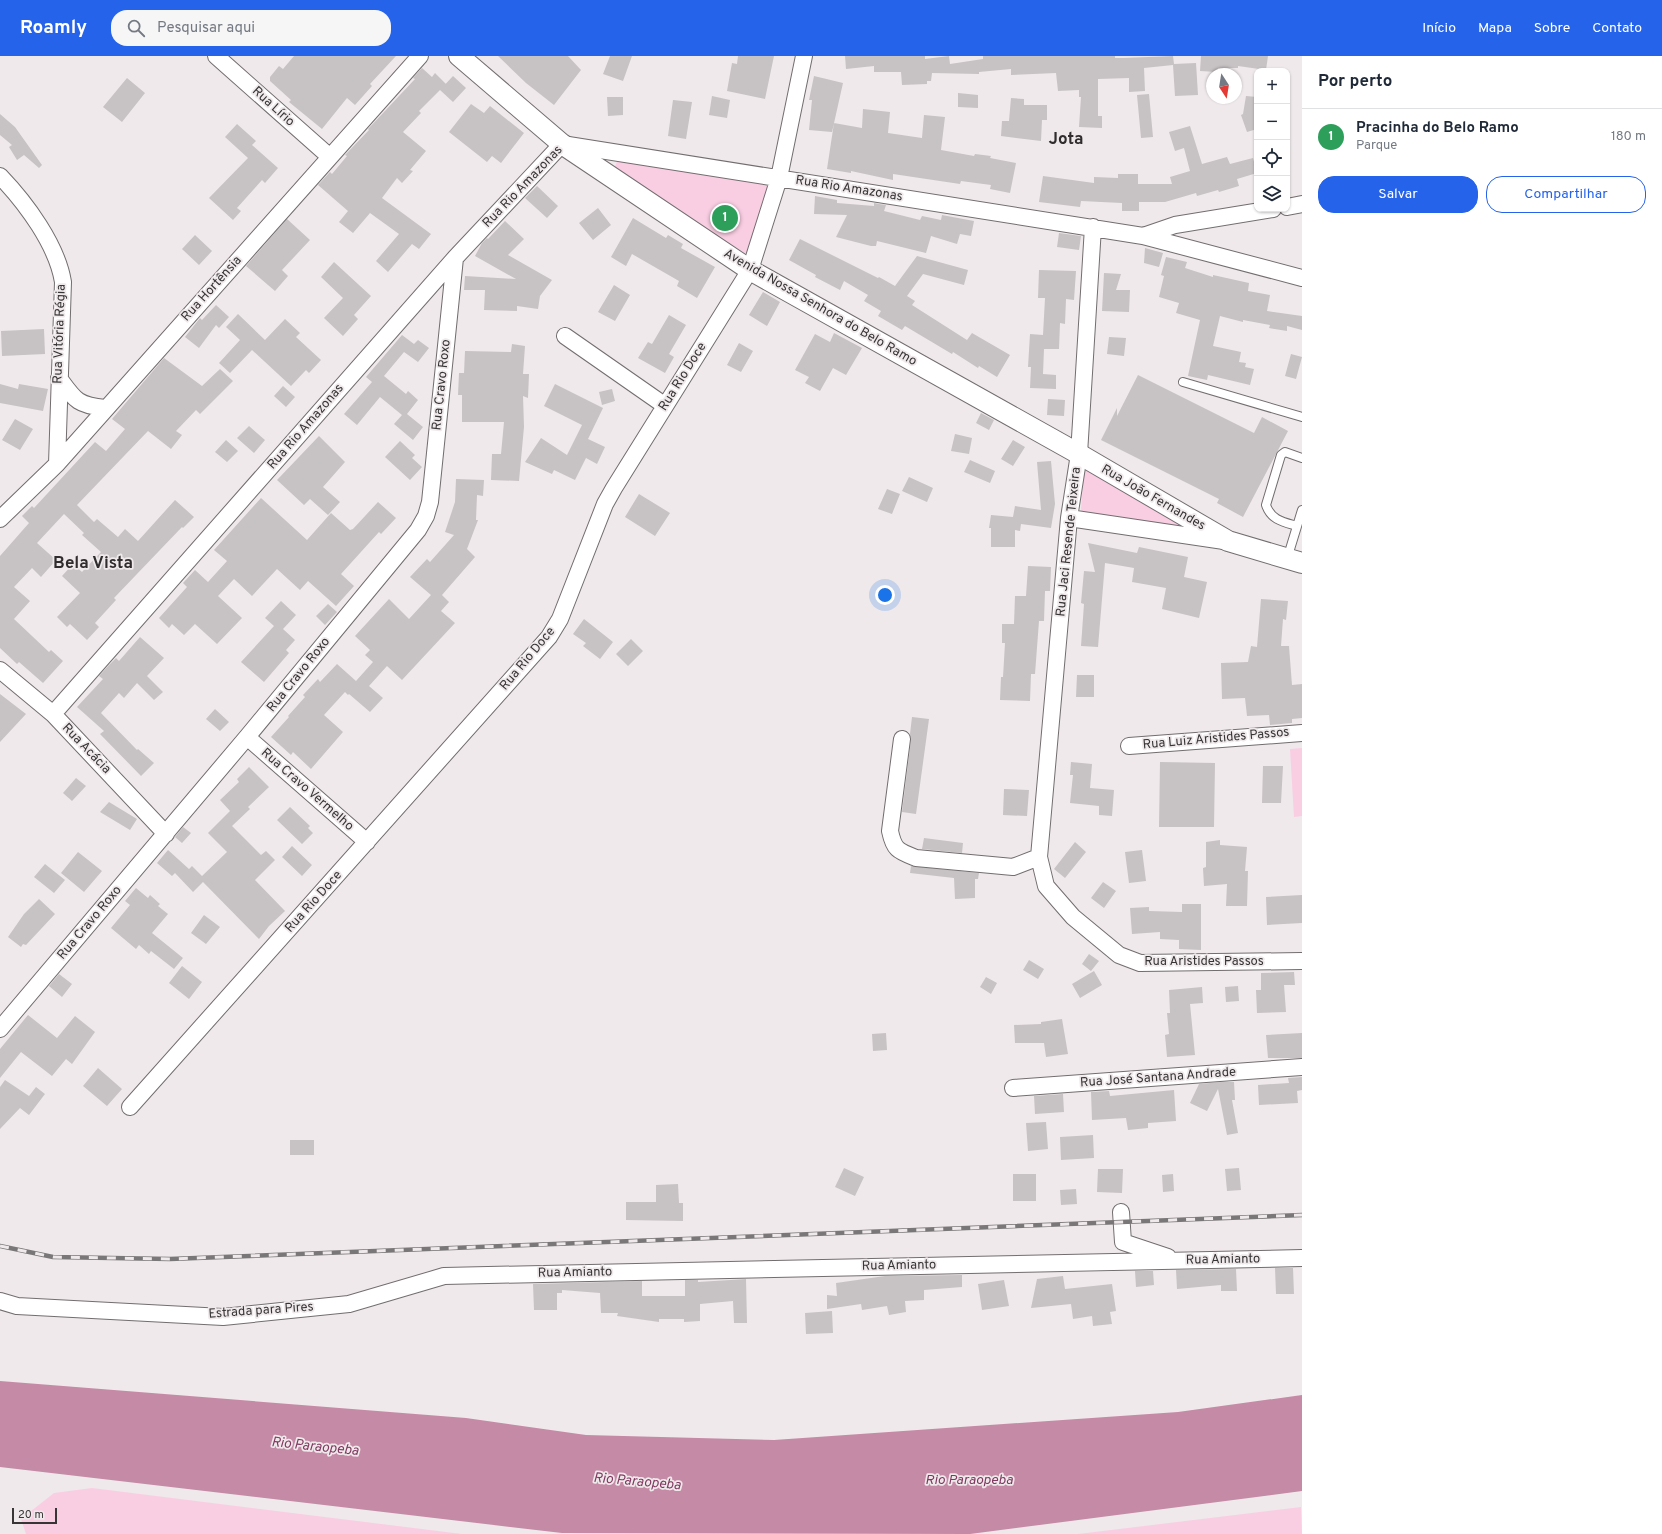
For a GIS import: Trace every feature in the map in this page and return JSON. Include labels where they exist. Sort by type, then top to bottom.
[{"type":"street","name":"Rua Lírio","points":[[216,56],[330,157]]},
{"type":"street","name":"Rua Hortênsia","points":[[0,519],[57,464],[105,408],[420,56]]},
{"type":"street","name":"Avenida Nossa Senhora do Belo Ramo","points":[[459,56],[562,144],[750,270],[1079,454]]},
{"type":"street","name":"Rua Rio Doce","points":[[130,1107],[549,637],[560,619],[605,504],[664,405],[750,270],[778,178],[804,56]]},
{"type":"street","name":"Rua Rio Amazonas","points":[[53,714],[455,258],[562,144],[1143,236],[1175,225],[1255,212]]},
{"type":"street","name":"Rua Vitória Régia","points":[[0,176],[18,194],[51,246],[61,269],[63,282],[57,464]]},
{"type":"street","points":[[1290,206],[1302,204]]},
{"type":"street","name":"Rua Jaci Resende Teixeira","points":[[1039,857],[1069,518],[1079,454],[1093,227]]},
{"type":"street","points":[[1143,236],[1302,278]]},
{"type":"street","name":"Rua Cravo Roxo","points":[[0,1030],[248,737],[418,530],[426,516],[430,502],[455,258]]},
{"type":"street","points":[[565,336],[664,405]]},
{"type":"street","points":[[59,378],[74,399],[87,406],[105,408]]},
{"type":"street","name":"Rua João Fernandes","points":[[1079,454],[1228,541]]},
{"type":"street","name":"Rua João Fernandes","points":[[1069,518],[1228,541],[1294,561]]},
{"type":"street","name":"Rua Acácia","points":[[0,670],[53,714],[166,834]]},
{"type":"street","name":"Rua Luiz Aristides Passos","points":[[1129,746],[1302,733]]},
{"type":"street","name":"Rua Cravo Vermelho","points":[[248,737],[367,842]]},
{"type":"street","points":[[902,739],[890,830],[893,844],[901,852],[916,858],[1013,867],[1039,857]]},
{"type":"street","name":"Rua Aristides Passos","points":[[1039,857],[1046,886],[1073,917],[1119,955],[1140,963],[1302,961]]},
{"type":"street","name":"Rua José Santana Andrade","points":[[1013,1088],[1302,1068]]},
{"type":"street","points":[[1121,1212],[1123,1242],[1179,1261]]},
{"type":"street","name":"Rua Amianto","points":[[495,1274],[1302,1258]]},
{"type":"street","name":"Estrada para Pires","points":[[0,1301],[17,1306],[223,1317],[349,1304],[444,1276],[495,1274]]},
{"type":"lane","points":[[1183,382],[1302,417]]},
{"type":"lane","points":[[1297,526],[1276,520],[1268,513],[1266,505],[1283,453],[1302,458]]},
{"type":"lane","points":[[1294,561],[1297,526],[1302,510]]},
{"type":"shaded area","points":[[618,159],[776,180],[750,256],[613,172]]},
{"type":"shaded area","points":[[1086,469],[1192,529],[1083,515],[1081,509],[1084,471]]},
{"type":"shaded area","points":[[1302,748],[1302,816],[1294,817],[1290,749]]},
{"type":"shaded area","points":[[92,1488],[462,1534],[26,1534],[21,1519],[54,1493]]},
{"type":"shaded area","points":[[1301,1507],[1302,1534],[1078,1534]]},
{"type":"water","name":"Rio Paraopeba","points":[[0,1381],[466,1418],[586,1435],[774,1440],[1178,1412],[1302,1395],[1302,1491],[970,1534],[562,1533],[0,1467]]},
{"type":"building","points":[[294,56],[396,56],[370,84],[372,86],[355,105],[347,98],[322,129],[289,102],[291,100],[270,81],[270,77],[279,66],[283,69]]},
{"type":"building","points":[[498,56],[568,56],[581,70],[554,105],[526,83]]},
{"type":"building","points":[[610,56],[632,56],[623,81],[603,74]]},
{"type":"building","points":[[738,56],[774,56],[765,99],[727,91],[732,63],[737,64]]},
{"type":"building","points":[[845,56],[925,56],[925,59],[949,56],[950,64],[983,59],[983,56],[1115,56],[1115,58],[1124,58],[1173,56],[1174,64],[1196,63],[1198,95],[1175,96],[1173,65],[1144,68],[1145,91],[1129,92],[1129,78],[1098,79],[1098,116],[1102,116],[1102,128],[1079,127],[1081,97],[1079,97],[1079,90],[1058,91],[1056,73],[1011,75],[1011,69],[979,72],[979,74],[932,73],[931,81],[927,81],[927,84],[902,85],[901,72],[874,72],[874,66],[846,69]]},
{"type":"building","points":[[1201,56],[1268,56],[1266,68],[1238,66],[1238,68],[1206,68],[1206,71],[1200,71]]},
{"type":"building","points":[[422,68],[432,77],[435,73],[446,84],[419,111],[421,113],[403,132],[426,151],[410,170],[413,171],[402,183],[397,178],[382,198],[431,234],[419,249],[412,244],[388,272],[376,261],[399,234],[370,213],[353,233],[339,222],[348,211],[318,185],[330,172],[332,174],[347,156],[345,155],[415,79],[413,78]]},
{"type":"building","points":[[453,76],[466,88],[453,102],[440,90]]},
{"type":"building","points":[[814,76],[843,83],[832,132],[809,130],[812,100],[809,100]]},
{"type":"building","points":[[127,78],[145,93],[122,122],[103,107]]},
{"type":"building","points":[[958,93],[978,95],[978,108],[958,107]]},
{"type":"building","points":[[1149,94],[1153,137],[1141,138],[1137,95]]},
{"type":"building","points":[[712,96],[730,100],[727,118],[709,115]]},
{"type":"building","points":[[1246,96],[1254,97],[1254,130],[1247,132],[1241,115],[1243,114]]},
{"type":"building","points":[[607,97],[623,97],[623,115],[608,116]]},
{"type":"building","points":[[1011,98],[1024,99],[1024,105],[1047,105],[1047,120],[1042,120],[1041,141],[1001,136],[1002,121],[1009,121]]},
{"type":"building","points":[[673,100],[692,102],[686,139],[668,136]]},
{"type":"building","points":[[471,104],[484,113],[490,106],[524,133],[501,163],[492,156],[487,162],[449,132]]},
{"type":"building","points":[[863,109],[890,112],[888,133],[922,138],[924,115],[945,117],[941,150],[974,156],[975,154],[991,156],[990,158],[1016,163],[1010,193],[990,189],[991,185],[961,181],[960,184],[893,174],[893,180],[851,171],[851,173],[827,169],[834,123],[862,128]]},
{"type":"building","points":[[0,114],[15,127],[42,165],[39,168],[24,155],[17,160],[9,147],[12,145],[0,135]]},
{"type":"building","points":[[237,124],[256,141],[252,145],[278,168],[265,183],[262,180],[237,208],[241,211],[233,220],[209,198],[248,158],[225,137]]},
{"type":"building","points":[[1190,126],[1202,164],[1227,157],[1230,164],[1253,158],[1254,174],[1237,179],[1239,186],[1219,192],[1218,190],[1197,196],[1196,193],[1165,202],[1139,202],[1139,211],[1122,211],[1122,203],[1081,201],[1080,207],[1039,202],[1043,176],[1094,183],[1094,177],[1118,178],[1118,174],[1138,174],[1138,184],[1172,184],[1170,177],[1190,171],[1184,148],[1175,151],[1169,132]]},
{"type":"building","points":[[537,186],[558,206],[547,218],[525,198]]},
{"type":"building","points":[[815,196],[837,200],[837,203],[874,206],[874,203],[886,205],[884,211],[920,220],[922,216],[941,220],[942,215],[974,221],[971,236],[960,234],[957,244],[931,236],[926,253],[877,241],[876,246],[871,246],[836,237],[847,215],[814,214]]},
{"type":"building","points":[[598,208],[611,225],[593,240],[579,223]]},
{"type":"building","points":[[633,218],[666,238],[668,235],[683,244],[681,248],[715,267],[697,298],[677,286],[679,281],[632,254],[626,266],[611,257]]},
{"type":"building","points":[[287,219],[310,240],[282,270],[288,276],[275,291],[246,266]]},
{"type":"building","points":[[505,221],[524,239],[508,255],[552,280],[540,296],[538,309],[517,306],[517,311],[484,310],[485,290],[464,290],[465,276],[516,279],[475,256],[482,243],[487,238],[488,239]]},
{"type":"building","points":[[1059,233],[1081,236],[1079,250],[1057,247]]},
{"type":"building","points":[[195,235],[212,251],[199,265],[182,249]]},
{"type":"building","points":[[800,239],[895,286],[917,256],[968,270],[964,285],[923,274],[907,296],[915,301],[912,305],[967,340],[972,333],[1010,355],[997,377],[979,366],[978,368],[953,352],[952,354],[905,326],[902,330],[878,316],[881,311],[864,301],[868,295],[844,281],[840,290],[815,277],[816,275],[789,260]]},
{"type":"building","points":[[1145,248],[1163,253],[1159,267],[1144,263]]},
{"type":"building","points":[[1166,257],[1187,262],[1185,268],[1213,277],[1213,275],[1249,283],[1248,291],[1270,295],[1267,311],[1302,316],[1302,330],[1287,326],[1287,331],[1269,328],[1270,325],[1243,320],[1243,322],[1220,316],[1213,346],[1241,352],[1239,362],[1246,363],[1245,367],[1254,369],[1250,385],[1208,375],[1207,380],[1188,376],[1200,320],[1176,313],[1179,303],[1159,297],[1164,276],[1161,275]]},
{"type":"building","points":[[334,262],[371,296],[354,315],[358,319],[343,336],[324,318],[343,298],[321,277]]},
{"type":"building","points":[[1039,270],[1076,271],[1074,300],[1066,299],[1065,324],[1060,323],[1059,349],[1044,349],[1043,374],[1056,375],[1056,389],[1030,388],[1031,367],[1028,367],[1030,334],[1043,335],[1045,298],[1038,298]]},
{"type":"building","points":[[1104,273],[1121,274],[1116,290],[1130,290],[1129,312],[1102,311]]},
{"type":"building","points":[[614,285],[630,295],[615,321],[598,312]]},
{"type":"building","points":[[763,292],[780,302],[767,326],[749,315]]},
{"type":"building","points":[[216,305],[229,317],[219,328],[216,325],[199,348],[185,337],[200,318],[202,320]]},
{"type":"building","points":[[238,314],[265,340],[285,319],[300,333],[296,337],[321,360],[309,373],[306,370],[291,386],[252,350],[230,373],[219,363],[240,340],[226,327]]},
{"type":"building","points":[[669,315],[686,325],[669,354],[674,357],[665,373],[638,358],[648,342],[652,344]]},
{"type":"building","points":[[44,329],[45,354],[2,356],[1,331]]},
{"type":"building","points":[[834,333],[862,348],[846,375],[833,368],[820,391],[805,383],[809,377],[795,370],[815,334],[830,342]]},
{"type":"building","points":[[402,335],[414,344],[418,340],[429,348],[418,362],[404,352],[384,376],[406,394],[408,391],[418,400],[407,414],[423,427],[413,440],[394,424],[402,415],[380,397],[357,425],[344,414],[372,382],[366,377]]},
{"type":"building","points":[[1109,337],[1126,338],[1124,356],[1107,354]]},
{"type":"building","points":[[739,343],[753,351],[741,372],[727,365]]},
{"type":"building","points":[[512,344],[525,346],[523,374],[529,374],[528,398],[523,396],[524,427],[519,481],[491,480],[492,454],[501,454],[504,422],[462,422],[462,395],[458,395],[459,373],[464,373],[465,351],[511,352]]},
{"type":"building","points":[[1291,354],[1302,357],[1296,379],[1285,376]]},
{"type":"building","points":[[164,358],[202,386],[220,369],[233,381],[200,414],[196,410],[176,431],[182,435],[171,449],[148,431],[77,505],[94,522],[97,519],[118,537],[125,529],[138,541],[175,500],[194,517],[183,528],[182,527],[114,598],[116,600],[95,623],[99,627],[87,640],[70,624],[67,627],[57,617],[80,593],[62,576],[73,564],[82,572],[101,552],[82,535],[84,533],[64,514],[37,543],[56,560],[41,577],[32,568],[14,587],[30,601],[14,619],[49,652],[51,650],[63,661],[43,683],[19,662],[17,664],[0,648],[0,556],[29,523],[22,516],[32,506],[34,508],[95,442],[106,451],[125,429],[112,419]]},
{"type":"building","points":[[1138,375],[1254,433],[1262,417],[1288,431],[1243,517],[1217,503],[1219,499],[1101,440],[1117,408],[1117,416]]},
{"type":"building","points":[[0,384],[18,389],[19,384],[48,389],[43,411],[0,403]]},
{"type":"building","points":[[555,384],[603,408],[588,439],[605,447],[597,464],[586,458],[575,480],[554,470],[552,474],[525,462],[541,438],[567,455],[582,425],[544,406]]},
{"type":"building","points":[[283,386],[295,397],[286,407],[274,396]]},
{"type":"building","points":[[612,389],[615,401],[602,405],[599,392]]},
{"type":"building","points":[[1048,399],[1065,400],[1064,416],[1047,415]]},
{"type":"building","points":[[981,413],[994,420],[989,430],[976,423]]},
{"type":"building","points":[[15,419],[33,429],[20,450],[2,440]]},
{"type":"building","points":[[249,426],[265,440],[254,453],[237,438]]},
{"type":"building","points":[[955,434],[972,438],[969,454],[951,451]]},
{"type":"building","points":[[319,436],[345,462],[323,487],[340,502],[328,515],[310,499],[304,505],[277,480]]},
{"type":"building","points":[[226,440],[238,451],[227,462],[215,452]]},
{"type":"building","points":[[1013,440],[1025,447],[1013,466],[1001,459]]},
{"type":"building","points":[[400,441],[415,455],[412,458],[422,467],[410,480],[385,457]]},
{"type":"building","points":[[970,460],[995,471],[990,483],[964,472]]},
{"type":"building","points":[[1051,461],[1055,504],[1051,528],[1021,524],[1020,531],[1015,530],[1015,547],[991,547],[991,528],[989,528],[991,515],[1013,517],[1015,506],[1041,510],[1037,462]]},
{"type":"building","points":[[909,477],[933,488],[927,502],[902,491]]},
{"type":"building","points":[[456,479],[484,480],[483,496],[477,495],[476,520],[478,520],[467,549],[475,557],[442,595],[449,602],[441,611],[455,623],[402,680],[387,666],[369,686],[383,698],[370,712],[345,692],[324,715],[343,732],[311,769],[293,752],[291,755],[271,737],[305,697],[303,695],[318,679],[320,682],[337,664],[356,681],[373,662],[365,655],[370,650],[355,636],[389,599],[409,619],[431,595],[410,577],[427,559],[430,562],[454,535],[445,532],[455,502]]},
{"type":"building","points":[[887,489],[900,494],[892,514],[878,509]]},
{"type":"building","points":[[639,494],[670,513],[655,536],[625,517]]},
{"type":"building","points":[[261,498],[307,540],[331,513],[350,530],[353,529],[378,502],[396,518],[381,534],[379,532],[341,574],[354,586],[336,606],[308,581],[300,590],[277,569],[252,596],[234,579],[218,596],[242,618],[217,644],[195,624],[184,635],[172,624],[169,628],[159,618],[187,587],[183,583],[195,570],[208,582],[227,561],[214,550]]},
{"type":"building","points":[[1088,543],[1137,553],[1139,547],[1188,557],[1184,577],[1207,582],[1199,618],[1162,609],[1166,588],[1132,582],[1134,568],[1105,563],[1098,647],[1081,646],[1084,604],[1081,603],[1084,571],[1095,572]]},
{"type":"building","points":[[1028,566],[1051,567],[1050,591],[1045,591],[1044,621],[1039,621],[1035,674],[1031,674],[1030,701],[1000,700],[1005,643],[1002,643],[1002,624],[1014,624],[1015,596],[1026,596]]},
{"type":"building","points":[[1261,599],[1288,601],[1286,620],[1283,619],[1281,646],[1289,646],[1292,685],[1302,684],[1302,718],[1292,719],[1292,723],[1270,725],[1269,715],[1247,716],[1245,698],[1222,699],[1221,663],[1248,662],[1251,646],[1257,647]]},
{"type":"building","points":[[281,601],[296,615],[283,629],[295,640],[286,650],[289,653],[264,682],[241,662],[274,626],[265,618]]},
{"type":"building","points":[[328,604],[337,612],[325,625],[316,616]]},
{"type":"building","points":[[584,619],[613,642],[600,659],[583,646],[586,643],[573,634]]},
{"type":"building","points":[[140,637],[164,658],[147,676],[163,692],[154,700],[137,683],[124,698],[119,693],[101,713],[137,750],[138,749],[154,763],[141,776],[100,734],[104,731],[77,707],[103,679],[99,676],[116,658],[119,661]]},
{"type":"building","points":[[631,639],[643,651],[628,666],[616,654]]},
{"type":"building","points":[[1077,675],[1094,675],[1094,697],[1076,697]]},
{"type":"building","points":[[0,694],[26,714],[0,742]]},
{"type":"building","points":[[215,709],[229,722],[220,731],[206,719]]},
{"type":"building","points":[[912,717],[929,719],[916,814],[902,812],[911,740],[910,734]]},
{"type":"building","points":[[1071,762],[1092,764],[1090,788],[1114,790],[1112,816],[1099,815],[1099,806],[1070,803],[1073,775],[1070,775]]},
{"type":"building","points":[[1160,762],[1215,763],[1214,827],[1159,827]]},
{"type":"building","points":[[1263,766],[1283,766],[1281,803],[1262,803]]},
{"type":"building","points":[[249,767],[269,787],[248,807],[250,809],[232,826],[261,855],[266,851],[275,860],[255,880],[285,911],[269,926],[259,939],[203,882],[193,892],[175,873],[172,876],[157,863],[168,850],[189,869],[192,866],[202,876],[227,852],[208,833],[230,811],[220,800],[239,782],[237,779]]},
{"type":"building","points":[[76,778],[86,786],[72,801],[63,793]]},
{"type":"building","points":[[1004,789],[1029,790],[1027,816],[1003,815]]},
{"type":"building","points":[[109,802],[137,819],[130,830],[100,812]]},
{"type":"building","points":[[290,807],[310,826],[308,828],[313,833],[302,844],[277,820]]},
{"type":"building","points":[[183,827],[191,833],[182,843],[175,837]]},
{"type":"building","points":[[924,838],[963,843],[962,853],[922,849]]},
{"type":"building","points":[[1220,840],[1220,845],[1247,847],[1245,871],[1248,871],[1247,906],[1226,906],[1227,884],[1204,886],[1203,868],[1206,867],[1206,842]]},
{"type":"building","points":[[1075,842],[1086,852],[1065,878],[1054,869]]},
{"type":"building","points":[[292,846],[312,865],[302,876],[282,857]]},
{"type":"building","points":[[1142,850],[1146,881],[1129,883],[1125,852]]},
{"type":"building","points":[[78,852],[102,871],[84,892],[61,873]]},
{"type":"building","points":[[45,864],[65,880],[54,893],[34,877]]},
{"type":"building","points":[[911,866],[979,873],[978,879],[975,879],[975,898],[955,899],[954,878],[910,873]]},
{"type":"building","points":[[1103,882],[1116,891],[1104,908],[1091,898]]},
{"type":"building","points":[[136,888],[148,898],[150,895],[160,904],[158,906],[168,914],[152,933],[183,958],[174,969],[151,951],[149,954],[139,945],[136,949],[111,928],[130,905],[125,901]]},
{"type":"building","points":[[1302,895],[1302,923],[1267,925],[1266,897]]},
{"type":"building","points":[[39,899],[55,914],[26,945],[23,944],[21,947],[8,937],[24,914]]},
{"type":"building","points":[[1182,904],[1201,904],[1201,950],[1179,949],[1179,940],[1160,939],[1160,932],[1132,934],[1130,908],[1149,907],[1149,911],[1182,912]]},
{"type":"building","points":[[204,915],[220,927],[206,944],[191,933]]},
{"type":"building","points":[[1089,954],[1099,961],[1091,971],[1082,964]]},
{"type":"building","points":[[1029,960],[1044,969],[1038,979],[1023,970]]},
{"type":"building","points":[[182,966],[202,982],[189,999],[169,983]]},
{"type":"building","points":[[1094,971],[1102,985],[1080,998],[1072,984]]},
{"type":"building","points":[[1294,972],[1295,985],[1284,985],[1286,1012],[1257,1013],[1256,990],[1261,990],[1261,973]]},
{"type":"building","points":[[59,974],[72,984],[62,997],[49,986]]},
{"type":"building","points":[[986,977],[997,983],[991,994],[980,987]]},
{"type":"building","points":[[1238,986],[1239,1001],[1226,1002],[1225,987]]},
{"type":"building","points":[[1202,987],[1203,1003],[1190,1004],[1195,1055],[1167,1057],[1165,1035],[1169,1034],[1167,1013],[1170,1013],[1169,990]]},
{"type":"building","points":[[28,1015],[57,1038],[75,1016],[95,1032],[72,1064],[66,1059],[52,1076],[21,1052],[0,1078],[0,1049]]},
{"type":"building","points":[[1062,1019],[1068,1054],[1046,1057],[1044,1043],[1015,1043],[1014,1025],[1041,1024],[1041,1022]]},
{"type":"building","points":[[886,1033],[887,1050],[873,1051],[872,1034]]},
{"type":"building","points":[[1302,1033],[1302,1058],[1268,1058],[1266,1035]]},
{"type":"building","points":[[98,1068],[122,1089],[107,1106],[83,1086]]},
{"type":"building","points":[[1302,1077],[1302,1090],[1297,1091],[1298,1103],[1259,1105],[1258,1085],[1289,1083],[1288,1078]]},
{"type":"building","points":[[5,1080],[29,1096],[36,1087],[45,1094],[29,1115],[20,1108],[0,1129],[0,1087]]},
{"type":"building","points":[[1234,1082],[1235,1100],[1232,1100],[1238,1133],[1227,1135],[1218,1089],[1207,1111],[1190,1103],[1199,1084]]},
{"type":"building","points":[[1174,1090],[1176,1121],[1148,1123],[1148,1128],[1128,1130],[1126,1118],[1092,1120],[1091,1092],[1109,1091],[1110,1096]]},
{"type":"building","points":[[1063,1094],[1064,1112],[1035,1114],[1034,1096]]},
{"type":"building","points":[[1046,1122],[1048,1149],[1028,1151],[1026,1123]]},
{"type":"building","points":[[1093,1135],[1094,1158],[1061,1160],[1060,1137]]},
{"type":"building","points":[[290,1140],[314,1140],[314,1155],[290,1155]]},
{"type":"building","points":[[844,1168],[864,1177],[855,1196],[835,1187]]},
{"type":"building","points":[[1239,1168],[1241,1190],[1227,1191],[1225,1169]]},
{"type":"building","points":[[1098,1169],[1123,1169],[1122,1193],[1097,1192]]},
{"type":"building","points":[[1013,1174],[1036,1174],[1036,1201],[1013,1201]]},
{"type":"building","points":[[1173,1174],[1174,1191],[1163,1192],[1162,1175]]},
{"type":"building","points":[[678,1184],[679,1203],[683,1203],[683,1221],[626,1220],[626,1202],[656,1202],[656,1185]]},
{"type":"building","points":[[1076,1189],[1077,1204],[1061,1205],[1060,1190]]},
{"type":"building","points":[[1275,1268],[1293,1268],[1294,1294],[1276,1294]]},
{"type":"building","points":[[1236,1269],[1237,1291],[1221,1291],[1221,1285],[1177,1289],[1176,1270]]},
{"type":"building","points":[[1135,1271],[1153,1271],[1154,1285],[1136,1287]]},
{"type":"building","points":[[962,1275],[962,1287],[924,1290],[924,1300],[905,1301],[906,1312],[889,1315],[887,1306],[862,1310],[861,1304],[827,1309],[827,1295],[837,1296],[836,1283],[885,1276]]},
{"type":"building","points":[[1063,1276],[1065,1289],[1112,1284],[1116,1311],[1110,1312],[1112,1324],[1093,1326],[1092,1316],[1073,1319],[1071,1304],[1031,1308],[1037,1279]]},
{"type":"building","points":[[746,1279],[747,1323],[734,1323],[733,1301],[700,1304],[700,1321],[684,1322],[684,1319],[659,1319],[659,1322],[617,1316],[618,1313],[601,1313],[600,1293],[562,1290],[562,1293],[557,1293],[557,1310],[534,1310],[533,1284],[642,1281],[642,1296],[685,1296],[685,1280],[698,1280],[698,1282]]},
{"type":"building","points":[[1004,1280],[1009,1306],[982,1310],[978,1284]]},
{"type":"building","points":[[832,1311],[833,1333],[806,1334],[805,1313]]},
{"type":"railway","points":[[0,1246],[53,1257],[170,1259],[1302,1215]]},
{"type":"place","name":"Pracinha do Belo Ramo","points":[[725,218]]},
{"type":"district","name":"Jota","points":[[1066,140]]},
{"type":"district","name":"Bela Vista","points":[[93,564]]}]
